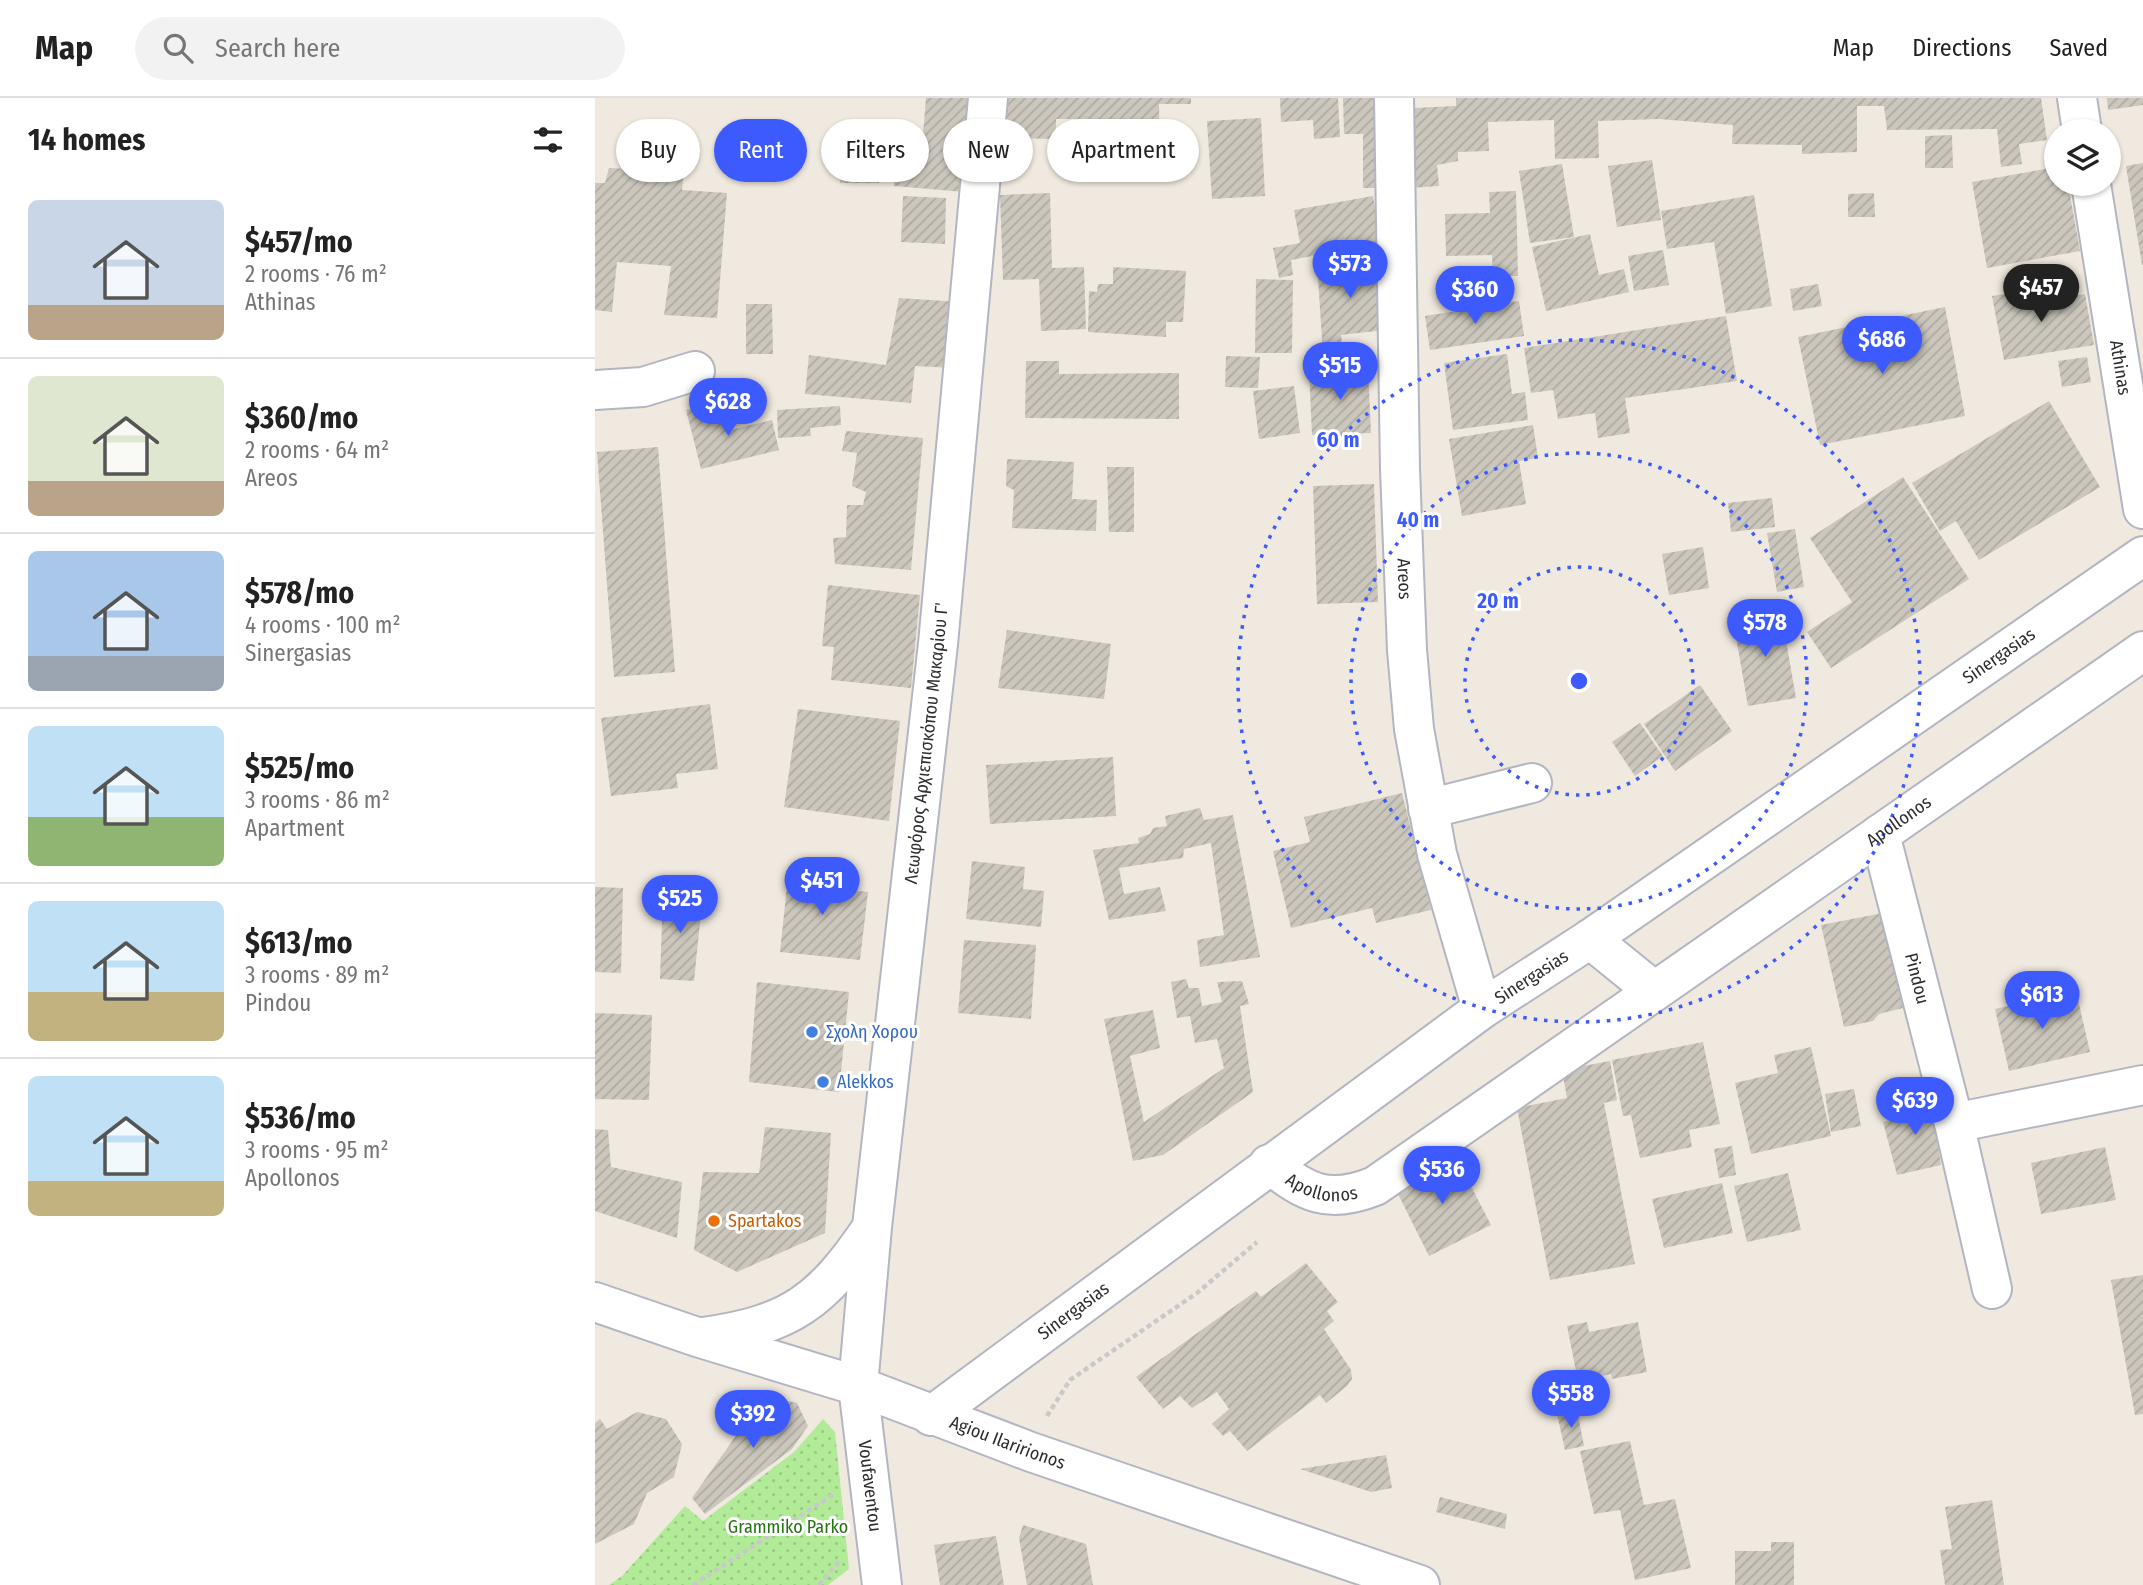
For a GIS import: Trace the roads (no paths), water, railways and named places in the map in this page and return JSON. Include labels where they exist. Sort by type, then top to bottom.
[{"type":"street","name":"Λεωφόρος Αρχιεπισκόπου Μακαρίου Γ'","points":[[858,1386],[872,1227],[938,644],[988,98]]},
{"type":"street","name":"Areos","points":[[1394,98],[1400,468],[1407,650],[1414,729],[1437,854],[1482,1009]]},
{"type":"street","points":[[2077,98],[2080,119]]},
{"type":"street","name":"Athinas","points":[[2093,196],[2143,509]]},
{"type":"street","points":[[595,390],[643,387],[695,371]]},
{"type":"street","name":"Sinergasias","points":[[931,1416],[1482,1009],[1590,939],[2143,556]]},
{"type":"street","name":"Apollonos","points":[[1269,1164],[1299,1188],[1314,1194],[1343,1196],[1375,1186],[2143,651]]},
{"type":"street","points":[[1428,809],[1532,783]]},
{"type":"street","name":"Pindou","points":[[1880,834],[1954,1123],[1992,1289]]},
{"type":"street","points":[[1590,939],[1653,990]]},
{"type":"street","points":[[1954,1123],[2143,1085]]},
{"type":"street","points":[[697,1337],[737,1332],[764,1324],[814,1298],[844,1269],[872,1227]]},
{"type":"street","name":"Agiou Ilaririonos","points":[[596,1304],[858,1386],[931,1416],[1420,1585]]},
{"type":"street","name":"Voufaventou","points":[[858,1386],[882,1585]]},
{"type":"place","name":"Σχολη Χορου","points":[[812,1032]]},
{"type":"place","name":"Alekkos","points":[[823,1082]]},
{"type":"place","name":"Spartakos","points":[[714,1221]]},
{"type":"park label","name":"Grammiko Parko","points":[[788,1527]]}]
